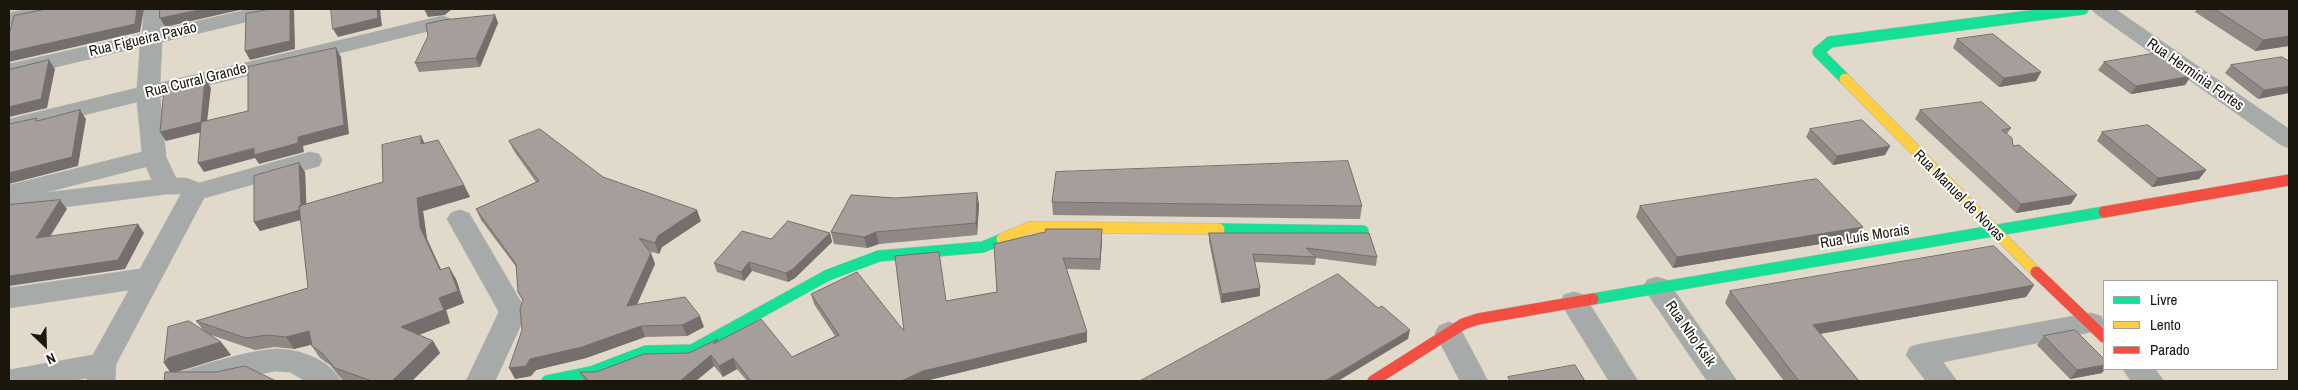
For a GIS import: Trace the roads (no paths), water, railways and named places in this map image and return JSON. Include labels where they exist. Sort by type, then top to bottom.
[{"type":"street","points":[[9,19],[54,9]]},
{"type":"street","points":[[154,9],[148,93],[154,157],[167,186]]},
{"type":"street","name":"Rua Figueira Pavão","points":[[9,70],[276,9]]},
{"type":"street","name":"Rua Manuel de Novas","points":[[2083,9],[1830,42],[1818,52],[1994,231],[2098,330]]},
{"type":"street","name":"Rua Hermínia Fortes","points":[[2102,9],[2289,140]]},
{"type":"street","name":"Rua Curral Grande","points":[[9,126],[442,22]]},
{"type":"street","points":[[9,193],[154,157]]},
{"type":"street","points":[[9,381],[102,373],[149,277],[195,192],[310,160]]},
{"type":"street","name":"Rua Luís Morais","points":[[1373,381],[1463,324],[1478,319],[2289,180]]},
{"type":"street","points":[[9,206],[167,186],[186,186],[195,192]]},
{"type":"street","points":[[460,219],[513,312],[481,381]]},
{"type":"street","points":[[547,381],[590,372],[646,351],[692,350],[828,275],[879,256],[983,247],[1030,227],[1363,231]]},
{"type":"street","points":[[9,298],[149,277]]},
{"type":"street","name":"Rua Nho Ksik","points":[[1657,287],[1723,381]]},
{"type":"street","points":[[1574,302],[1624,381]]},
{"type":"street","points":[[1943,381],[1920,355],[2098,330]]},
{"type":"street","points":[[1449,333],[1474,381]]},
{"type":"street","points":[[188,381],[266,361],[287,360],[303,365],[326,381]]}]
